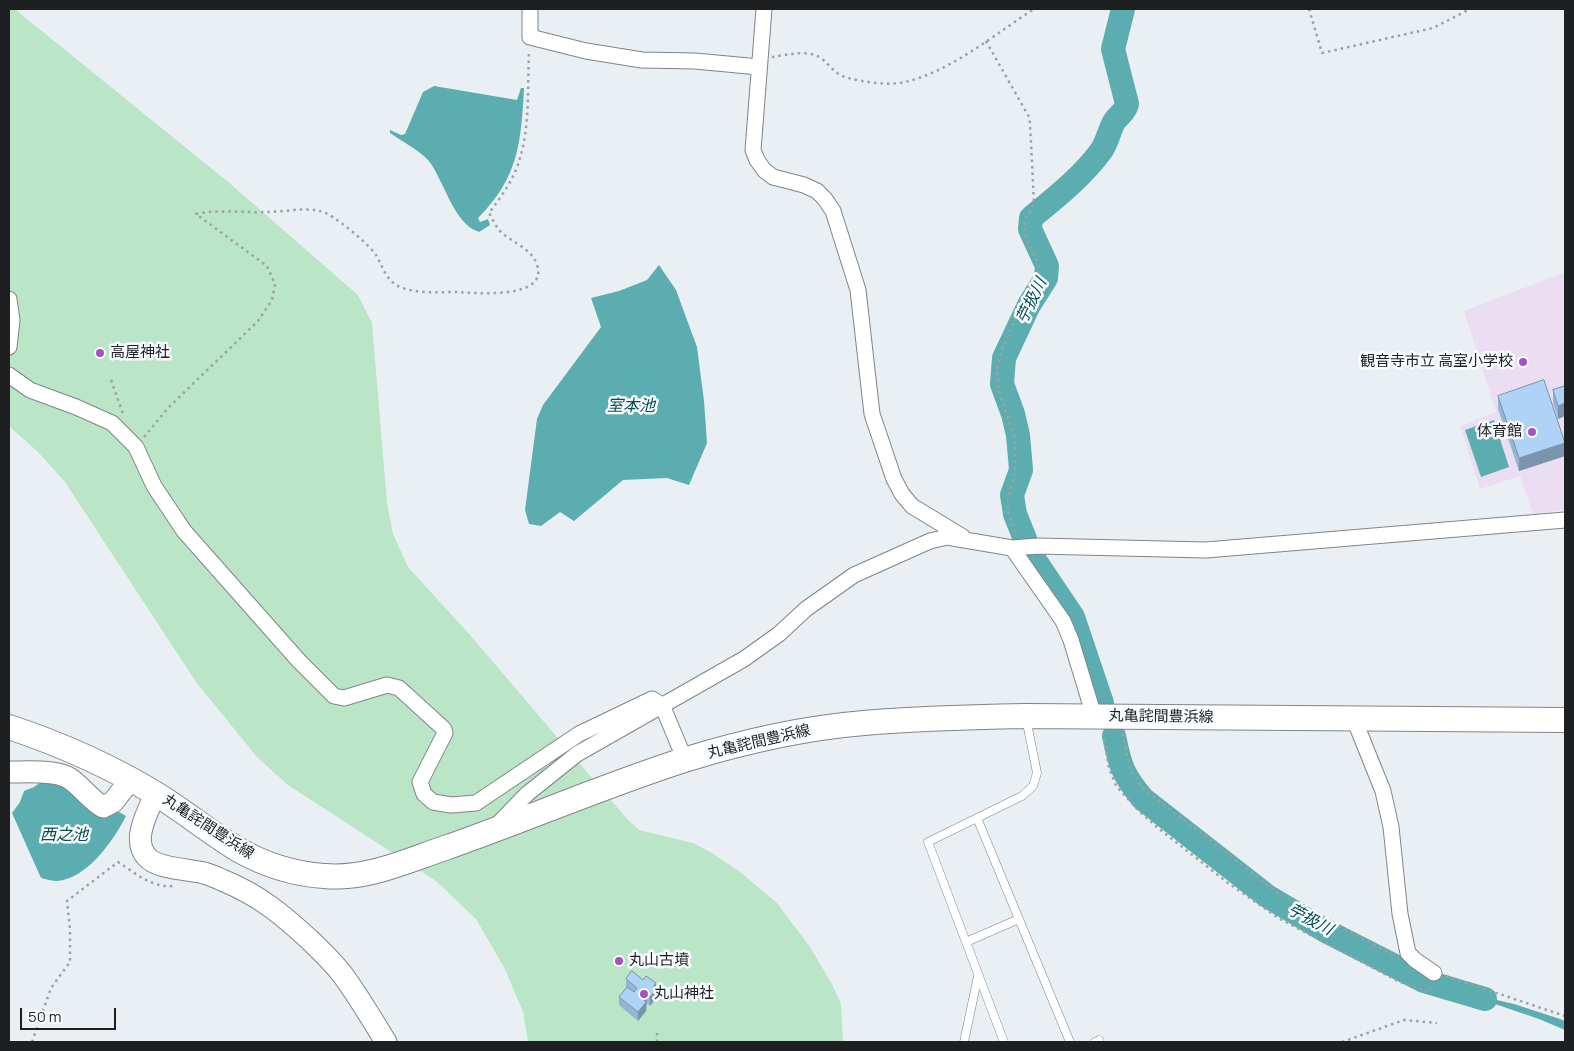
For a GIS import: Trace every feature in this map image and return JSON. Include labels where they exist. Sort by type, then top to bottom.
[{"type":"main road","name":"丸亀詫間豊浜線","points":[[9,727],[87,757],[132,779],[236,848],[257,859],[280,868],[323,876],[344,876],[364,874],[397,865],[490,832],[628,779],[685,760],[736,745],[798,732],[862,723],[945,717],[1026,716],[1098,722],[1354,719],[1565,720]]},
{"type":"street","points":[[530,9],[530,37],[586,51],[642,60],[759,63]]},
{"type":"street","points":[[764,9],[753,150],[764,170],[773,177],[804,185],[817,192],[825,199],[833,211],[858,290],[872,414],[894,479],[902,494],[912,506],[971,541]]},
{"type":"street","points":[[9,299],[12,320],[9,347]]},
{"type":"street","points":[[9,375],[30,390],[112,423],[136,447],[154,486],[184,531],[300,661],[334,696],[344,698],[387,685],[399,688],[444,730],[445,733],[420,782],[424,794],[434,802],[451,805],[476,803],[579,734],[652,699],[662,705],[685,760]]},
{"type":"street","points":[[490,832],[527,794],[577,754],[744,659],[779,634],[806,609],[854,575],[930,541],[947,537],[1017,548],[1206,550],[1565,520]]},
{"type":"street","points":[[1017,548],[1063,621],[1098,722]]},
{"type":"street","points":[[1354,719],[1383,791],[1391,827],[1400,914],[1408,953],[1434,973]]},
{"type":"street","points":[[9,772],[56,774],[68,777],[94,802],[103,806],[113,802],[132,779]]},
{"type":"street","points":[[156,794],[141,830],[140,843],[145,856],[152,862],[160,865],[206,874],[222,880],[247,891],[272,907],[327,956],[344,976],[386,1042]]},
{"type":"lane","points":[[1004,1042],[928,842],[1022,796],[1033,786],[1037,773],[1026,716]]},
{"type":"lane","points":[[977,818],[1070,1042]]},
{"type":"lane","points":[[966,942],[1019,919]]},
{"type":"lane","points":[[964,1042],[978,975]]},
{"type":"path","points":[[759,63],[807,53],[820,58],[834,72],[844,77],[867,82],[903,83],[932,74],[967,54],[1034,9]]},
{"type":"path","points":[[1309,9],[1322,53],[1432,28],[1470,9]]},
{"type":"path","points":[[136,447],[169,406],[258,321],[272,300],[275,284],[267,266],[196,214],[206,212],[320,211],[332,217],[375,253],[389,279],[399,287],[416,291],[499,294],[521,290],[534,282],[538,274],[538,266],[532,256],[498,229],[489,213],[509,184],[522,150],[525,136],[530,37]]},
{"type":"path","points":[[986,40],[1029,117],[1030,123],[1034,204],[1026,217],[1024,226],[1025,235],[1038,264],[1039,272],[1036,282],[1023,302],[1003,347],[997,368],[1001,400],[1015,438],[1015,469],[1008,499],[1008,512],[1017,548]]},
{"type":"path","points":[[1098,722],[1108,768],[1116,786],[1158,828],[1228,883],[1280,918],[1400,982],[1429,992]]},
{"type":"path","points":[[1122,729],[1132,772],[1142,786],[1166,807],[1276,892],[1402,960]]},
{"type":"path","points":[[32,1042],[51,988],[70,962],[70,929],[67,901],[118,862],[151,883],[164,887],[181,884]]},
{"type":"path","points":[[1434,973],[1565,1016]]},
{"type":"path","points":[[1342,1042],[1404,1020],[1437,1023]]},
{"type":"path","points":[[657,1042],[658,1029]]},
{"type":"shaded area","name":"観音寺市立 高室小学校","points":[[1565,272],[1565,510],[1533,514],[1520,476],[1480,489],[1460,426],[1496,412],[1464,311]]},
{"type":"green space","points":[[9,9],[16,9],[227,181],[358,295],[372,323],[387,503],[393,534],[408,567],[470,635],[627,819],[639,830],[693,843],[712,853],[739,871],[777,903],[810,947],[833,986],[841,1004],[843,1042],[528,1042],[523,1012],[505,969],[476,919],[436,881],[288,785],[257,757],[196,682],[65,482],[38,452],[9,426]]},
{"type":"water","points":[[434,86],[517,100],[521,88],[524,88],[519,142],[515,158],[502,188],[492,203],[478,218],[480,222],[488,219],[490,225],[479,232],[462,220],[428,160],[390,133],[390,130],[401,135],[405,134],[423,92]]},
{"type":"water","name":"室本池","points":[[659,265],[676,290],[697,347],[707,443],[689,485],[667,478],[623,480],[574,521],[560,512],[541,526],[529,524],[525,510],[537,419],[543,405],[601,327],[591,298],[619,291],[647,280]]},
{"type":"water","points":[[1494,420],[1509,467],[1481,477],[1465,430]]},
{"type":"water","name":"西之池","points":[[44,780],[57,781],[101,815],[119,812],[126,816],[107,847],[98,857],[89,866],[68,879],[57,881],[41,878],[12,813],[20,802],[24,791]]},
{"type":"water","points":[[1454,990],[1514,1004],[1560,1019],[1565,1021],[1565,1030],[1539,1019]]},
{"type":"building","name":"体育館","points":[[1544,380],[1565,443],[1519,458],[1498,396]]},
{"type":"building","points":[[1565,386],[1565,403],[1558,406],[1553,390]]},
{"type":"building","points":[[632,971],[643,980],[646,976],[656,983],[653,987],[656,990],[650,997],[647,995],[644,999],[640,996],[646,1002],[638,1012],[619,997],[627,987],[634,992],[637,988],[626,979]]},
{"type":"waterway","name":"苧扱川","points":[[1025,539],[1015,514],[1012,495],[1021,470],[1018,435],[1013,414],[1002,384],[1004,358],[1029,305],[1046,278],[1047,266],[1030,229],[1031,218],[1068,186],[1094,160],[1103,148],[1114,122],[1126,107],[1127,104],[1113,49],[1123,9]]},
{"type":"waterway","name":"苧扱川","points":[[1034,559],[1073,617],[1102,703]]},
{"type":"waterway","name":"苧扱川","points":[[1114,736],[1123,770],[1143,799],[1267,896],[1324,930],[1424,981],[1485,999]]},
{"type":"place","name":"高屋神社","points":[[100,353]]},
{"type":"place","name":"観音寺市立 高室小学校","points":[[1523,362]]},
{"type":"place","name":"体育館","points":[[1532,432]]},
{"type":"place","name":"丸山古墳","points":[[619,961]]},
{"type":"place","name":"丸山神社","points":[[644,994]]}]
